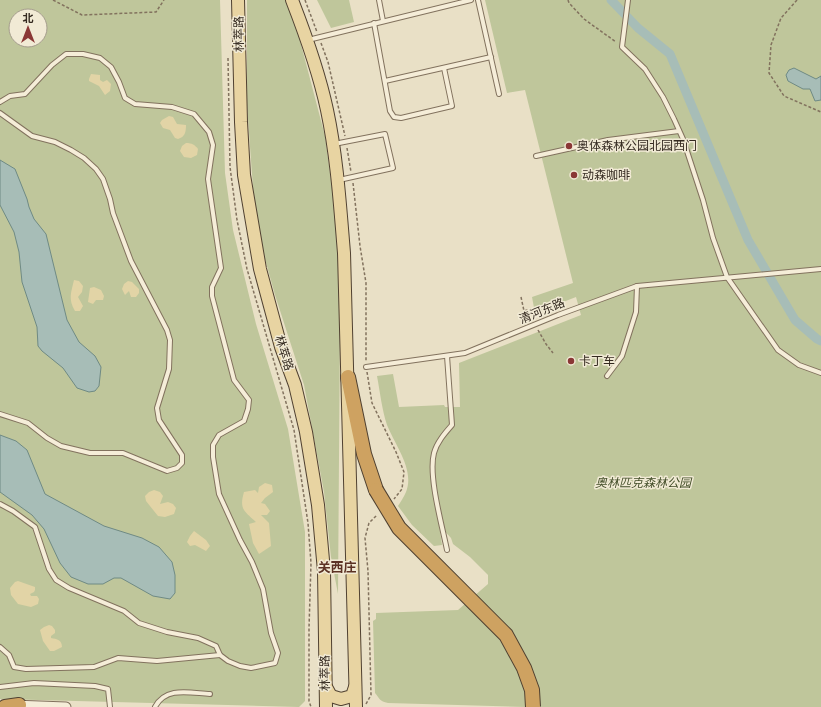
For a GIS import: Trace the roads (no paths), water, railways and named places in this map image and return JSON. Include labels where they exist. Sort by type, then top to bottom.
[{"type":"highway","points":[[348,377],[364,454],[376,490],[399,528],[506,635],[524,668],[532,690],[534,707]]},
{"type":"highway","points":[[5,707],[19,705]]},
{"type":"main road","name":"林萃路","points":[[238,0],[244,175],[260,268],[281,347],[295,385],[306,432],[318,505],[324,571],[326,707]]},
{"type":"main road","points":[[292,0],[314,38],[338,180],[344,253],[356,707]]},
{"type":"main road","points":[[325,685],[331,696],[342,699],[352,696],[356,686]]},
{"type":"street","points":[[0,705],[66,707]]},
{"type":"lane","points":[[379,0],[384,21]]},
{"type":"lane","points":[[314,38],[471,0]]},
{"type":"lane","points":[[478,0],[499,94]]},
{"type":"lane","points":[[628,0],[622,47],[645,69],[663,97],[679,131],[703,200],[713,238],[727,277],[778,350],[799,365],[821,374]]},
{"type":"lane","points":[[374,24],[390,110],[394,117],[401,118],[452,106],[444,68]]},
{"type":"lane","points":[[0,102],[10,96],[25,94],[52,65],[66,54],[83,54],[100,58],[111,67],[125,98],[135,104],[172,107],[194,114],[209,132],[213,145],[208,178],[220,268],[212,287],[212,296],[234,380],[249,400],[244,421],[219,435],[213,445],[214,457],[219,494],[252,562],[262,590],[278,653],[275,663],[251,668],[240,666],[228,661],[220,655],[216,646],[198,638],[167,632],[139,623],[124,611],[69,588],[56,580],[49,568],[35,527],[13,511],[0,504]]},
{"type":"lane","points":[[385,81],[491,57]]},
{"type":"lane","points":[[0,113],[32,136],[55,142],[84,158],[96,169],[103,179],[113,213],[131,261],[167,330],[170,340],[169,369],[157,408],[159,420],[182,455],[182,463],[177,468],[167,471],[123,453],[90,453],[61,446],[47,438],[28,423],[0,414]]},
{"type":"lane","points":[[536,156],[608,140],[679,131]]},
{"type":"lane","points":[[333,145],[385,134],[394,168],[338,180]]},
{"type":"lane","name":"清河东路","points":[[366,367],[465,353],[536,324],[637,286],[821,269]]},
{"type":"lane","points":[[607,376],[622,356],[636,312],[637,286]]},
{"type":"lane","points":[[447,356],[452,425],[442,436],[434,452],[432,475],[447,550]]},
{"type":"lane","points":[[0,647],[9,655],[14,667],[26,669],[94,667],[118,658],[157,661],[220,655]]},
{"type":"lane","points":[[0,687],[34,683],[95,686],[108,689],[110,707]]},
{"type":"lane","points":[[155,707],[159,700],[171,693],[210,694]]},
{"type":"water","points":[[794,68],[816,79],[821,76],[821,100],[815,101],[810,89],[803,89],[788,81],[786,75],[789,70]]},
{"type":"water","points":[[0,160],[15,169],[34,219],[46,234],[67,320],[79,342],[95,356],[101,367],[99,386],[95,391],[89,392],[77,388],[63,368],[38,346],[37,327],[22,282],[19,252],[14,232],[0,205]]},
{"type":"water","points":[[0,435],[16,441],[27,450],[45,494],[104,526],[142,538],[159,547],[172,562],[175,575],[175,593],[170,599],[153,596],[121,578],[114,578],[103,584],[88,584],[71,577],[60,563],[44,529],[32,515],[0,492]]},
{"type":"waterway","points":[[611,0],[638,28],[670,54],[748,240],[795,320],[821,341]]},
{"type":"place","name":"奥体森林公园北园西门","points":[[569,146]]},
{"type":"place","name":"动森咖啡","points":[[574,175]]},
{"type":"place","name":"卡丁车","points":[[571,361]]},
{"type":"district","name":"关西庄","points":[[337,567]]},
{"type":"park label","name":"奥林匹克森林公园","points":[[643,483]]}]
